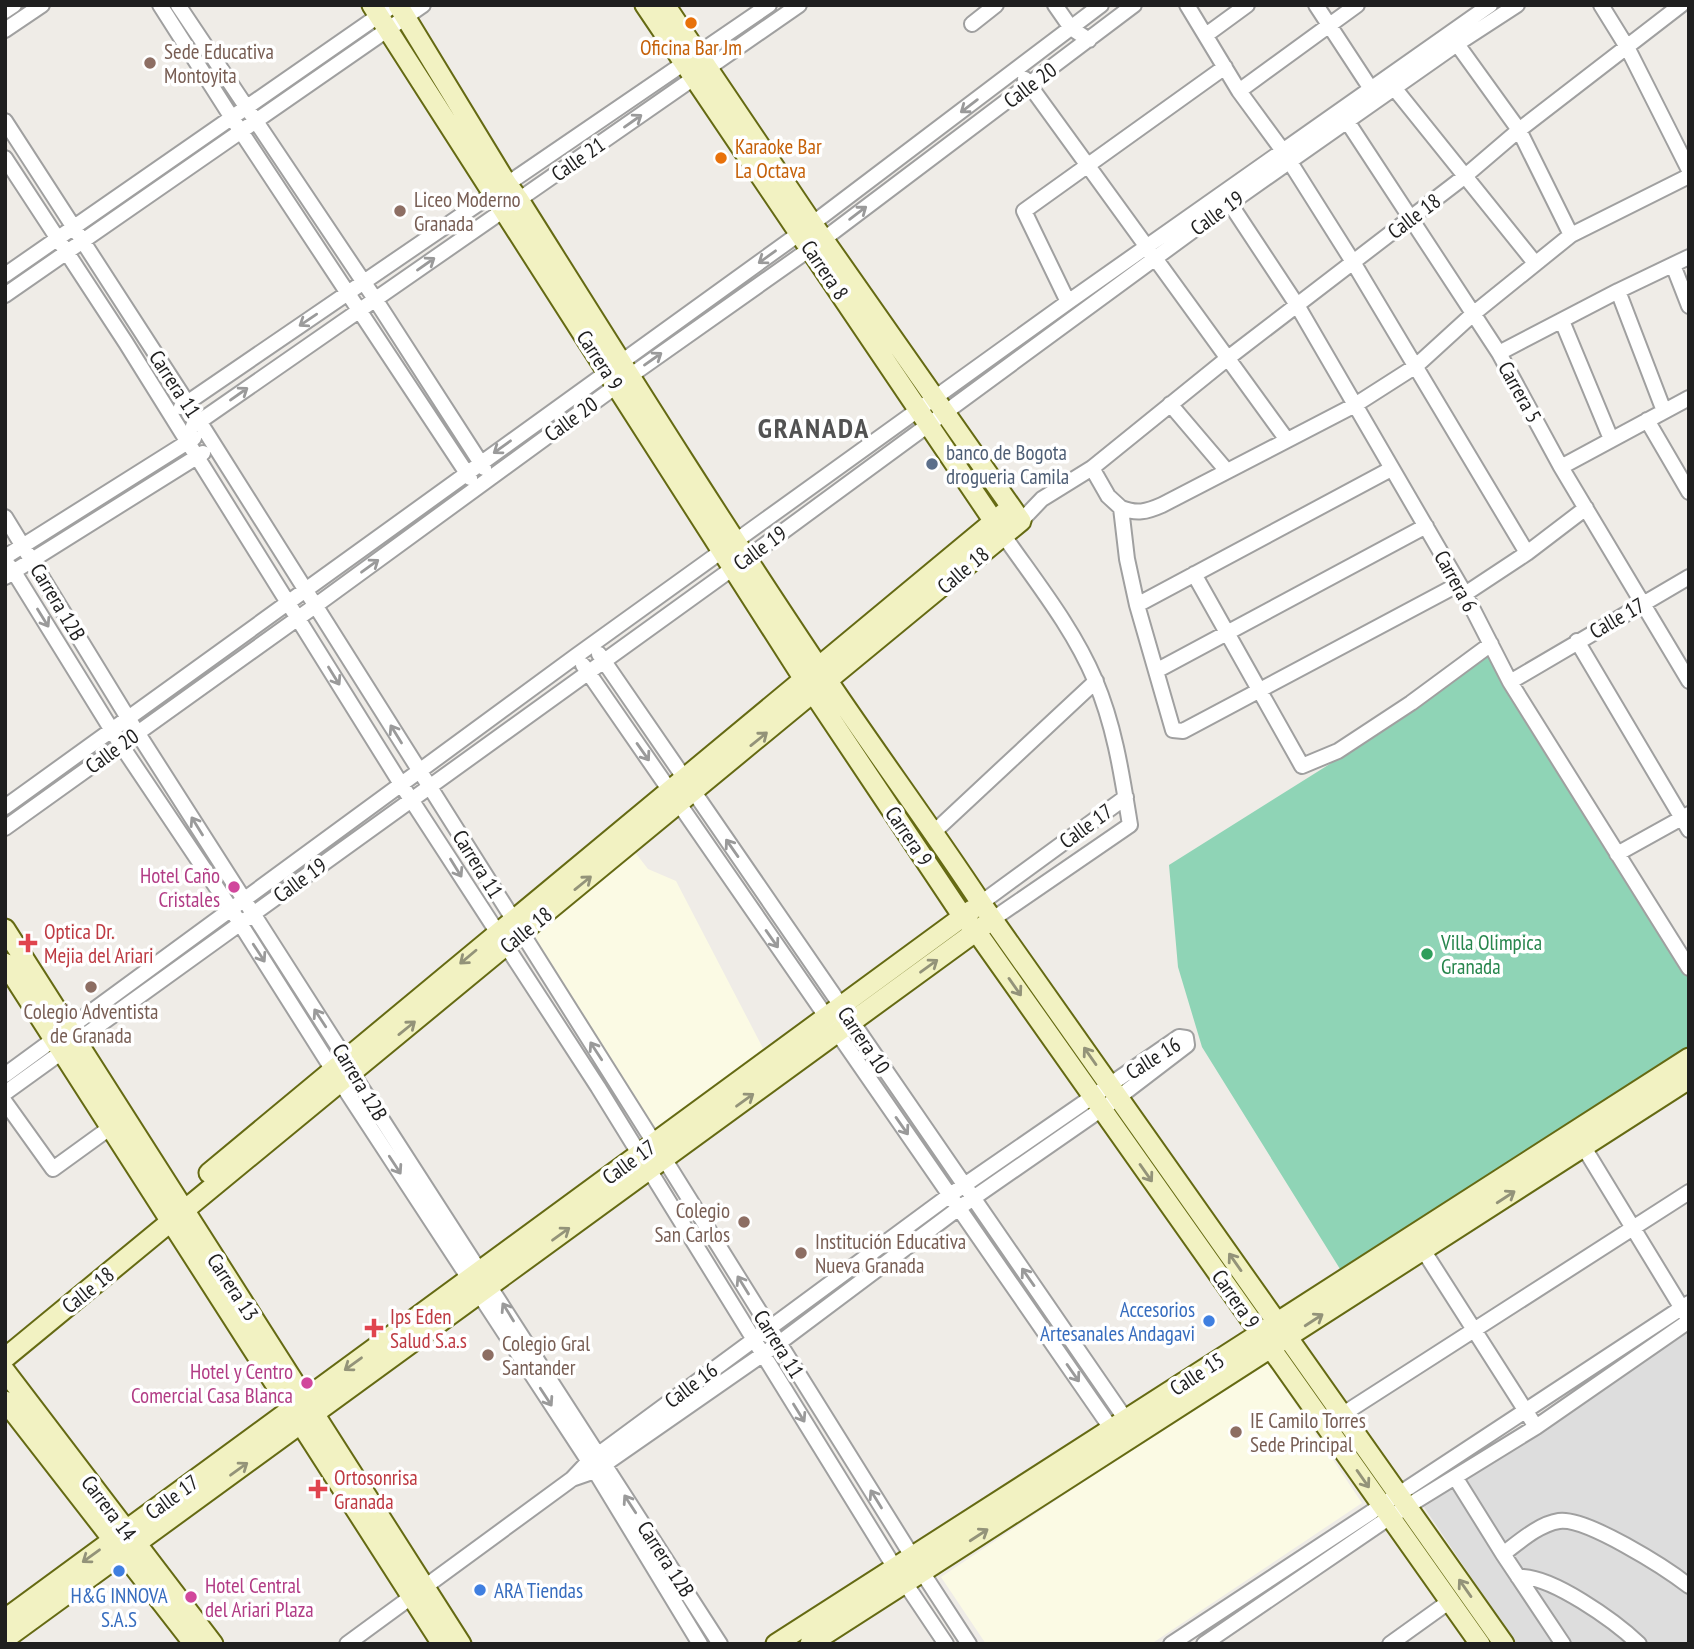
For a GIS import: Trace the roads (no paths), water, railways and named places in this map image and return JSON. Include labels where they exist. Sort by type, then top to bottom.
[{"type":"street","points":[[5,11],[14,5]]},
{"type":"street","points":[[5,30],[42,5]]},
{"type":"street","points":[[160,5],[476,488]]},
{"type":"street","points":[[178,5],[491,478]]},
{"type":"street","points":[[5,275],[246,108],[390,13],[423,5]]},
{"type":"street","name":"Carrera 8","points":[[645,5],[696,66],[932,412],[999,529]]},
{"type":"street","name":"Carrera 8","points":[[665,5],[696,66]]},
{"type":"street","name":"Calle 21","points":[[696,66],[769,5]]},
{"type":"street","name":"Calle 21","points":[[7,567],[24,546],[202,426],[375,299],[506,197],[696,66],[799,5]]},
{"type":"street","points":[[972,24],[996,5]]},
{"type":"street","points":[[1055,5],[1071,27],[1089,40]]},
{"type":"street","name":"Calle 20","points":[[812,236],[1101,5]]},
{"type":"street","name":"Calle 20","points":[[5,807],[480,463],[619,374],[1029,85],[1134,5]]},
{"type":"street","points":[[1187,5],[1353,262],[1527,552]]},
{"type":"street","points":[[1206,35],[1247,5]]},
{"type":"street","points":[[1316,5],[1371,89]]},
{"type":"street","points":[[1240,90],[1357,5]]},
{"type":"street","name":"Calle 19","points":[[932,412],[1037,325],[1089,289],[1152,252],[1343,116],[1371,89],[1490,5]]},
{"type":"street","name":"Calle 19","points":[[1343,116],[1395,89],[1517,5]]},
{"type":"street","points":[[1601,5],[1627,47],[1689,170]]},
{"type":"street","name":"Calle 18","points":[[5,1358],[174,1211],[1016,515],[1092,468],[1297,304],[1464,177],[1519,130],[1681,5]]},
{"type":"street","points":[[5,295],[257,121],[390,13]]},
{"type":"street","name":"Carrera 9","points":[[390,13],[969,924],[1480,1644]]},
{"type":"street","points":[[1457,44],[1519,130],[1571,234]]},
{"type":"street","points":[[1065,305],[1024,211],[1225,67]]},
{"type":"street","points":[[1018,69],[1287,440]]},
{"type":"street","points":[[1395,89],[1535,263]]},
{"type":"street","name":"Carrera 5","points":[[1343,116],[1499,353],[1561,467],[1689,681]]},
{"type":"street","name":"Carrera 11","points":[[5,121],[202,426],[429,786],[509,933],[598,1087],[651,1157],[769,1327],[969,1644]]},
{"type":"street","name":"Carrera 11","points":[[5,158],[171,414],[401,784],[613,1076],[651,1157],[753,1340],[899,1575],[946,1644]]},
{"type":"street","points":[[1092,468],[1108,496],[1121,508],[1133,513],[1145,512],[1355,405],[1416,366],[1473,314],[1571,234],[1689,176]]},
{"type":"street","name":"Calle 21","points":[[171,414],[363,282],[506,197]]},
{"type":"street","name":"Carrera 6","points":[[1226,198],[1297,304],[1462,589],[1510,682],[1689,968]]},
{"type":"street","name":"Calle 19","points":[[5,1093],[164,958],[286,868],[576,656],[734,555],[932,412],[1046,340],[1097,302],[1152,252]]},
{"type":"street","points":[[1499,353],[1618,290],[1689,257]]},
{"type":"street","points":[[1673,265],[1689,306]]},
{"type":"street","points":[[1089,289],[1097,302]]},
{"type":"street","points":[[1618,290],[1664,411]]},
{"type":"street","points":[[1562,321],[1611,439]]},
{"type":"street","name":"Calle 20","points":[[5,828],[491,478],[619,374]]},
{"type":"street","points":[[1561,467],[1689,398]]},
{"type":"street","points":[[1170,404],[1227,471]]},
{"type":"street","name":"Carrera 8","points":[[932,412],[1016,515]]},
{"type":"street","points":[[1647,420],[1689,492]]},
{"type":"street","points":[[7,567],[33,560],[214,446]]},
{"type":"street","points":[[1137,605],[1391,469]]},
{"type":"street","points":[[217,490],[234,479]]},
{"type":"street","points":[[1121,508],[1127,559],[1137,605],[1173,730],[1183,731],[1259,689],[1462,589],[1527,552],[1586,508]]},
{"type":"street","name":"Carrera 12B","points":[[5,517],[128,718],[253,914],[343,1071]]},
{"type":"street","points":[[1156,671],[1426,526]]},
{"type":"street","points":[[999,529],[1071,633],[1096,681],[1116,745],[1126,797]]},
{"type":"street","name":"Calle 19","points":[[5,1075],[175,970],[604,661],[734,555]]},
{"type":"street","name":"Carrera 12B","points":[[7,567],[121,745],[343,1071],[596,1463],[720,1644]]},
{"type":"street","points":[[1194,574],[1302,766],[1338,751],[1411,703],[1491,644]]},
{"type":"street","name":"Calle 17","points":[[1510,682],[1689,577]]},
{"type":"street","points":[[1577,641],[1686,821],[1617,854]]},
{"type":"street","name":"Carrera 10","points":[[593,645],[642,717],[681,791]]},
{"type":"street","name":"Carrera 10","points":[[576,656],[625,727],[681,791],[839,1019],[964,1185],[1124,1431]]},
{"type":"street","name":"Carrera 9","points":[[816,680],[934,832],[1504,1644]]},
{"type":"street","points":[[934,832],[1096,681]]},
{"type":"street","points":[[625,727],[642,717]]},
{"type":"street","name":"Calle 17","points":[[987,911],[1130,825],[1126,797]]},
{"type":"street","name":"Calle 17","points":[[5,1639],[125,1542],[987,911],[1126,797]]},
{"type":"street","points":[[286,868],[298,881]]},
{"type":"street","name":"Carrera 13","points":[[5,929],[111,1128],[174,1211]]},
{"type":"street","points":[[164,958],[175,970]]},
{"type":"street","name":"Carrera 13","points":[[5,963],[65,1040],[418,1592],[461,1644]]},
{"type":"street","name":"Carrera 10","points":[[839,1019],[954,1202],[1124,1431]]},
{"type":"street","name":"Calle 16","points":[[347,1644],[572,1479],[779,1343],[954,1202],[964,1185],[1097,1103],[1187,1045],[1186,1038],[1180,1037],[1115,1091]]},
{"type":"street","name":"Calle 15","points":[[776,1644],[917,1565],[1579,1139],[1689,1058]]},
{"type":"street","points":[[598,1087],[613,1076]]},
{"type":"street","name":"Calle 15","points":[[1579,1139],[1689,1079]]},
{"type":"street","points":[[5,1102],[53,1169],[111,1128]]},
{"type":"street","name":"Calle 16","points":[[596,1463],[769,1327],[954,1202],[973,1198],[1097,1103]]},
{"type":"street","points":[[1579,1139],[1687,1313]]},
{"type":"street","points":[[1325,1426],[1689,1192]]},
{"type":"street","name":"Calle 18","points":[[5,1343],[174,1211]]},
{"type":"street","points":[[1418,1242],[1536,1427]]},
{"type":"street","points":[[1171,1644],[1403,1500],[1525,1410],[1687,1313]]},
{"type":"street","points":[[1403,1500],[1455,1477],[1536,1427],[1687,1313]]},
{"type":"street","name":"Carrera 14","points":[[5,1371],[194,1644]]},
{"type":"street","name":"Carrera 14","points":[[5,1401],[214,1644]]},
{"type":"street","name":"Carrera 12B","points":[[596,1463],[701,1644]]},
{"type":"street","points":[[1455,1477],[1563,1644]]},
{"type":"street","points":[[1197,1626],[1207,1643],[1385,1511]]},
{"type":"street","points":[[1503,1554],[1548,1524],[1572,1521],[1661,1565],[1689,1586]]},
{"type":"street","name":"Calle 17","points":[[5,1619],[125,1542]]},
{"type":"street","name":"Calle 15","points":[[810,1644],[899,1575]]},
{"type":"street","points":[[1518,1577],[1536,1580],[1565,1592],[1604,1615],[1639,1644]]},
{"type":"street","name":"Carrera 13","points":[[418,1592],[442,1644]]},
{"type":"street","points":[[1390,1644],[1450,1601]]},
{"type":"place","name":"Oficina Bar Jm","points":[[691,23]]},
{"type":"place","name":"Sede Educativa Montoyita","points":[[150,63]]},
{"type":"place","name":"Karaoke Bar La Octava","points":[[721,158]]},
{"type":"place","name":"Liceo Moderno Granada","points":[[400,211]]},
{"type":"place","name":"banco de Bogota drogueria Camila","points":[[932,464]]},
{"type":"place","name":"Hotel Caño Cristales","points":[[234,887]]},
{"type":"place","name":"Optica Dr. Mejia del Ariari","points":[[28,943]]},
{"type":"place","name":"Villa Olimpica Granada","points":[[1427,954]]},
{"type":"place","name":"Colegio Adventista de Granada","points":[[91,987]]},
{"type":"place","name":"Colegio San Carlos","points":[[744,1222]]},
{"type":"place","name":"Institución Educativa Nueva Granada","points":[[801,1253]]},
{"type":"place","name":"Accesorios Artesanales Andagavi","points":[[1209,1321]]},
{"type":"place","name":"Ips Eden Salud S.a.s","points":[[374,1328]]},
{"type":"place","name":"Colegio Gral Santander","points":[[488,1355]]},
{"type":"place","name":"Hotel y Centro Comercial Casa Blanca","points":[[307,1383]]},
{"type":"place","name":"IE Camilo Torres Sede Principal","points":[[1236,1432]]},
{"type":"place","name":"Ortosonrisa Granada","points":[[318,1489]]},
{"type":"place","name":"H&G INNOVA S.A.S","points":[[119,1571]]},
{"type":"place","name":"ARA Tiendas","points":[[480,1590]]},
{"type":"place","name":"Hotel Central del Ariari Plaza","points":[[191,1597]]},
{"type":"district","name":"GRANADA","points":[[814,427]]}]
